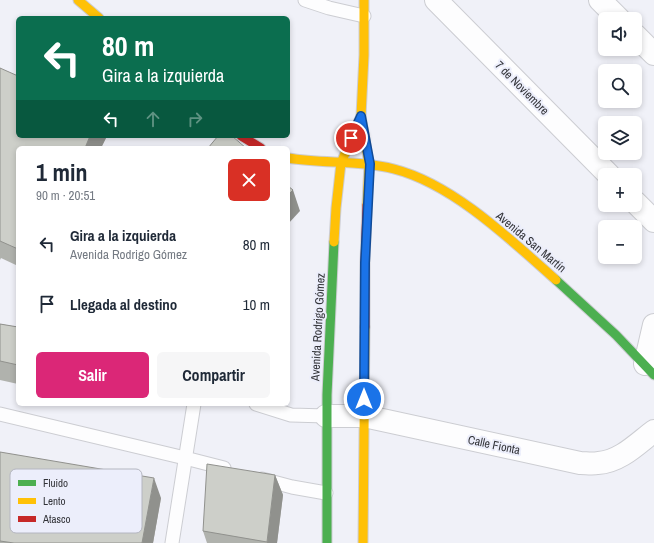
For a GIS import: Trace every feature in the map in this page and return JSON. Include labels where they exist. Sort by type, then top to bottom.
[{"type":"street","points":[[78,0],[97,16]]},
{"type":"street","name":"Avenida Rodrigo Gómez","points":[[363,543],[365,263],[370,164],[361,116],[364,0]]},
{"type":"street","name":"7 de Noviembre","points":[[436,0],[602,168]]},
{"type":"street","points":[[600,0],[612,12]]},
{"type":"street","points":[[642,42],[654,54]]},
{"type":"street","name":"Avenida Rodrigo Gómez","points":[[327,543],[326,416],[334,253],[341,163],[361,116]]},
{"type":"street","points":[[245,138],[258,146]]},
{"type":"street","name":"Avenida San Martín","points":[[290,158],[303,161],[370,164],[406,173],[436,185],[471,207],[562,284],[650,370]]},
{"type":"street","points":[[642,209],[654,221]]},
{"type":"street","points":[[650,370],[654,325]]},
{"type":"street","name":"Calle Fionta","points":[[326,416],[364,416],[580,463],[600,463],[613,460],[625,454],[654,431]]},
{"type":"lane","points":[[305,0],[329,8],[364,16]]},
{"type":"lane","points":[[172,543],[194,406]]},
{"type":"lane","points":[[262,406],[291,415],[326,416]]},
{"type":"lane","points":[[0,414],[238,472]]},
{"type":"lane","points":[[254,477],[292,487],[326,493]]},
{"type":"building","points":[[0,68],[16,75],[16,138],[89,138],[86,146],[16,146],[16,248],[0,241]]},
{"type":"building","points":[[216,138],[234,138],[244,146],[210,146]]},
{"type":"building","points":[[0,324],[16,327],[16,365],[0,361]]},
{"type":"building","points":[[0,452],[101,469],[10,469],[10,533],[142,533],[142,476],[154,478],[142,543],[14,543],[0,541]]},
{"type":"building","points":[[207,464],[275,475],[267,542],[203,531]]},
{"type":"traffic: fast","points":[[327,543],[327,395],[334,242]]},
{"type":"traffic: fast","points":[[556,280],[616,335],[654,375]]},
{"type":"traffic: slow","points":[[78,0],[97,16]]},
{"type":"traffic: slow","points":[[364,0],[364,55],[361,116],[369,164],[367,205]]},
{"type":"traffic: slow","points":[[334,242],[341,163],[361,116]]},
{"type":"traffic: slow","points":[[290,158],[368,164],[394,169],[416,176],[438,187],[480,215],[501,231],[556,280]]},
{"type":"traffic: slow","points":[[363,543],[365,327]]},
{"type":"traffic: jam","points":[[244,138],[258,146]]},
{"type":"traffic: jam","points":[[365,327],[367,205]]},
{"type":"route","points":[[351,138],[361,116],[370,164],[365,263],[364,399]]}]
